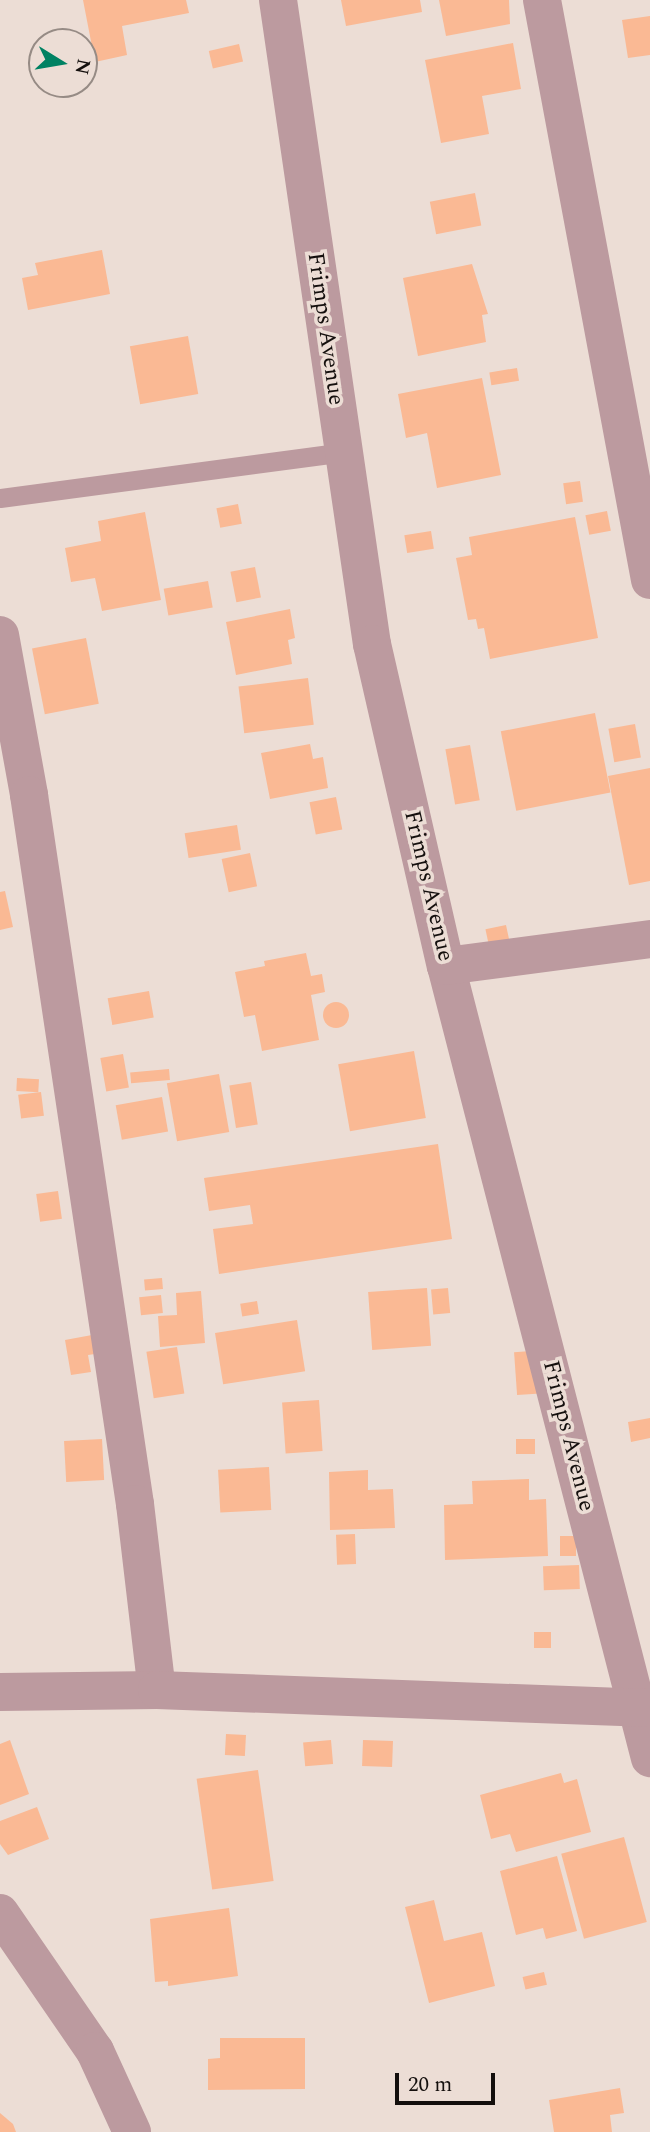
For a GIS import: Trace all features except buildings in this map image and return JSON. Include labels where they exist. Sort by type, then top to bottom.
[{"type":"street","name":"Frimps Avenue","points":[[278,0],[372,644],[446,966],[644,1709],[650,1758]]},
{"type":"street","points":[[542,0],[650,580]]},
{"type":"street","points":[[0,635],[15,795],[135,1504],[157,1690]]},
{"type":"street","points":[[446,966],[650,939]]},
{"type":"street","points":[[0,1692],[157,1690],[644,1709]]},
{"type":"street","points":[[0,1913],[95,2051],[132,2132]]},
{"type":"lane","points":[[0,498],[343,452]]}]
